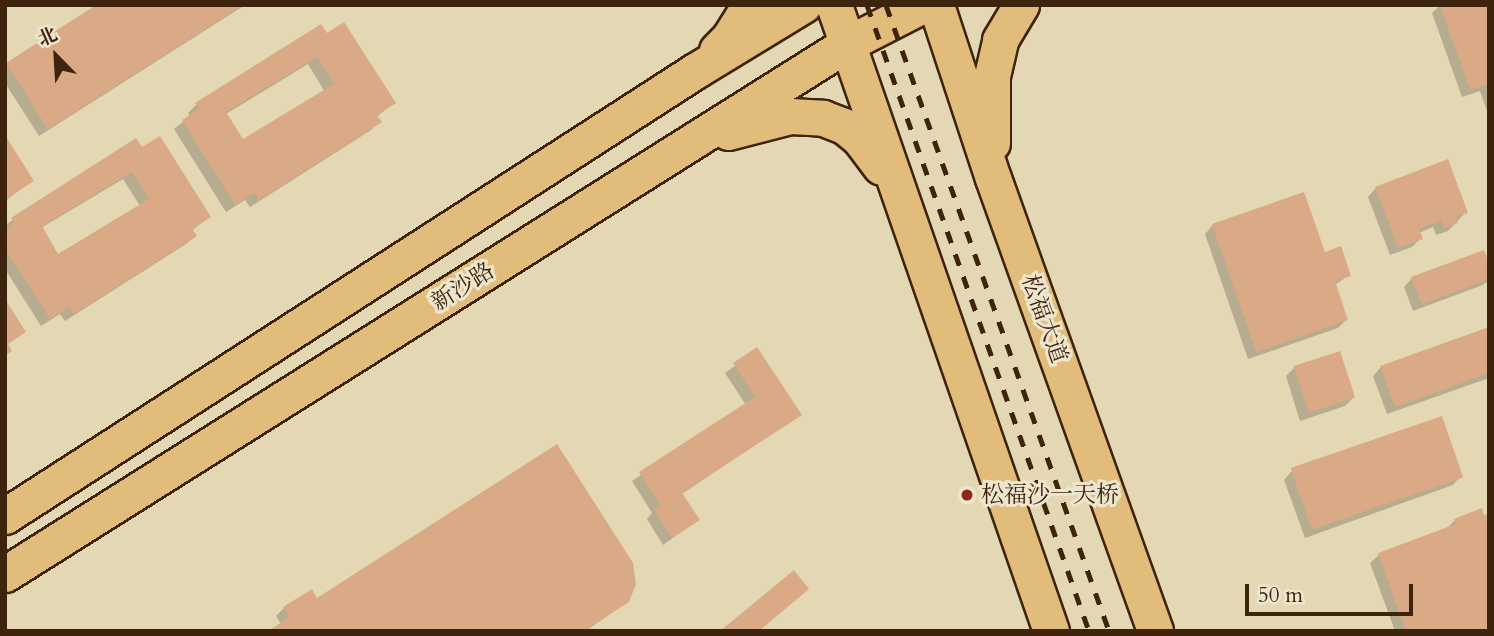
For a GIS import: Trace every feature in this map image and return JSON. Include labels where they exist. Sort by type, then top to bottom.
[{"type":"main road","points":[[695,71],[729,38],[750,5]]},
{"type":"main road","points":[[5,516],[695,71],[803,5]]},
{"type":"main road","points":[[834,5],[1051,631]]},
{"type":"main road","name":"新沙路","points":[[5,574],[847,44],[923,5]]},
{"type":"main road","name":"松福大道","points":[[936,5],[993,178],[1155,631]]},
{"type":"main road","points":[[993,178],[992,76],[1000,40],[1021,5]]},
{"type":"main road","points":[[682,148],[762,122],[790,116],[823,118],[844,126],[859,138],[900,197]]},
{"type":"building","points":[[96,5],[243,5],[48,129],[6,63]]},
{"type":"building","points":[[1440,5],[1489,5],[1489,84],[1470,90]]},
{"type":"building","points":[[344,22],[396,103],[377,115],[382,122],[259,200],[254,193],[235,205],[182,120],[199,109],[195,103],[321,24],[327,33]],"holes":[[[317,57],[334,84],[243,139],[226,112]]]},
{"type":"building","points":[[5,135],[34,181],[5,199]]},
{"type":"building","points":[[160,136],[211,217],[192,229],[197,236],[74,314],[69,307],[50,319],[5,248],[5,229],[14,223],[11,218],[136,138],[142,147]],"holes":[[[132,172],[149,199],[58,254],[42,226]]]},
{"type":"building","points":[[1448,159],[1468,213],[1456,217],[1458,223],[1444,228],[1442,220],[1419,229],[1423,239],[1398,248],[1375,187]]},
{"type":"building","points":[[1304,192],[1325,252],[1341,246],[1351,276],[1335,281],[1348,320],[1256,352],[1212,224]]},
{"type":"building","points":[[1484,250],[1489,264],[1489,279],[1422,304],[1411,277]]},
{"type":"building","points":[[5,299],[26,332],[8,344],[12,351],[5,355]]},
{"type":"building","points":[[1489,327],[1489,373],[1395,407],[1380,366]]},
{"type":"building","points":[[757,347],[802,415],[682,493],[700,520],[672,538],[654,509],[660,505],[639,472],[755,397],[733,363]]},
{"type":"building","points":[[1340,351],[1355,398],[1309,413],[1293,366]]},
{"type":"building","points":[[1442,416],[1463,477],[1312,530],[1291,468]]},
{"type":"building","points":[[557,444],[633,563],[636,584],[629,602],[584,631],[268,631],[290,617],[283,607],[312,589],[317,598]]},
{"type":"building","points":[[1482,508],[1484,515],[1489,514],[1489,631],[1406,631],[1378,553],[1456,524],[1454,519]]},
{"type":"building","points":[[794,570],[809,589],[759,631],[720,631]]},
{"type":"railway","points":[[867,5],[1089,631]]},
{"type":"railway","points":[[886,5],[1109,631]]},
{"type":"place","name":"松福沙一天桥","points":[[967,495]]}]
